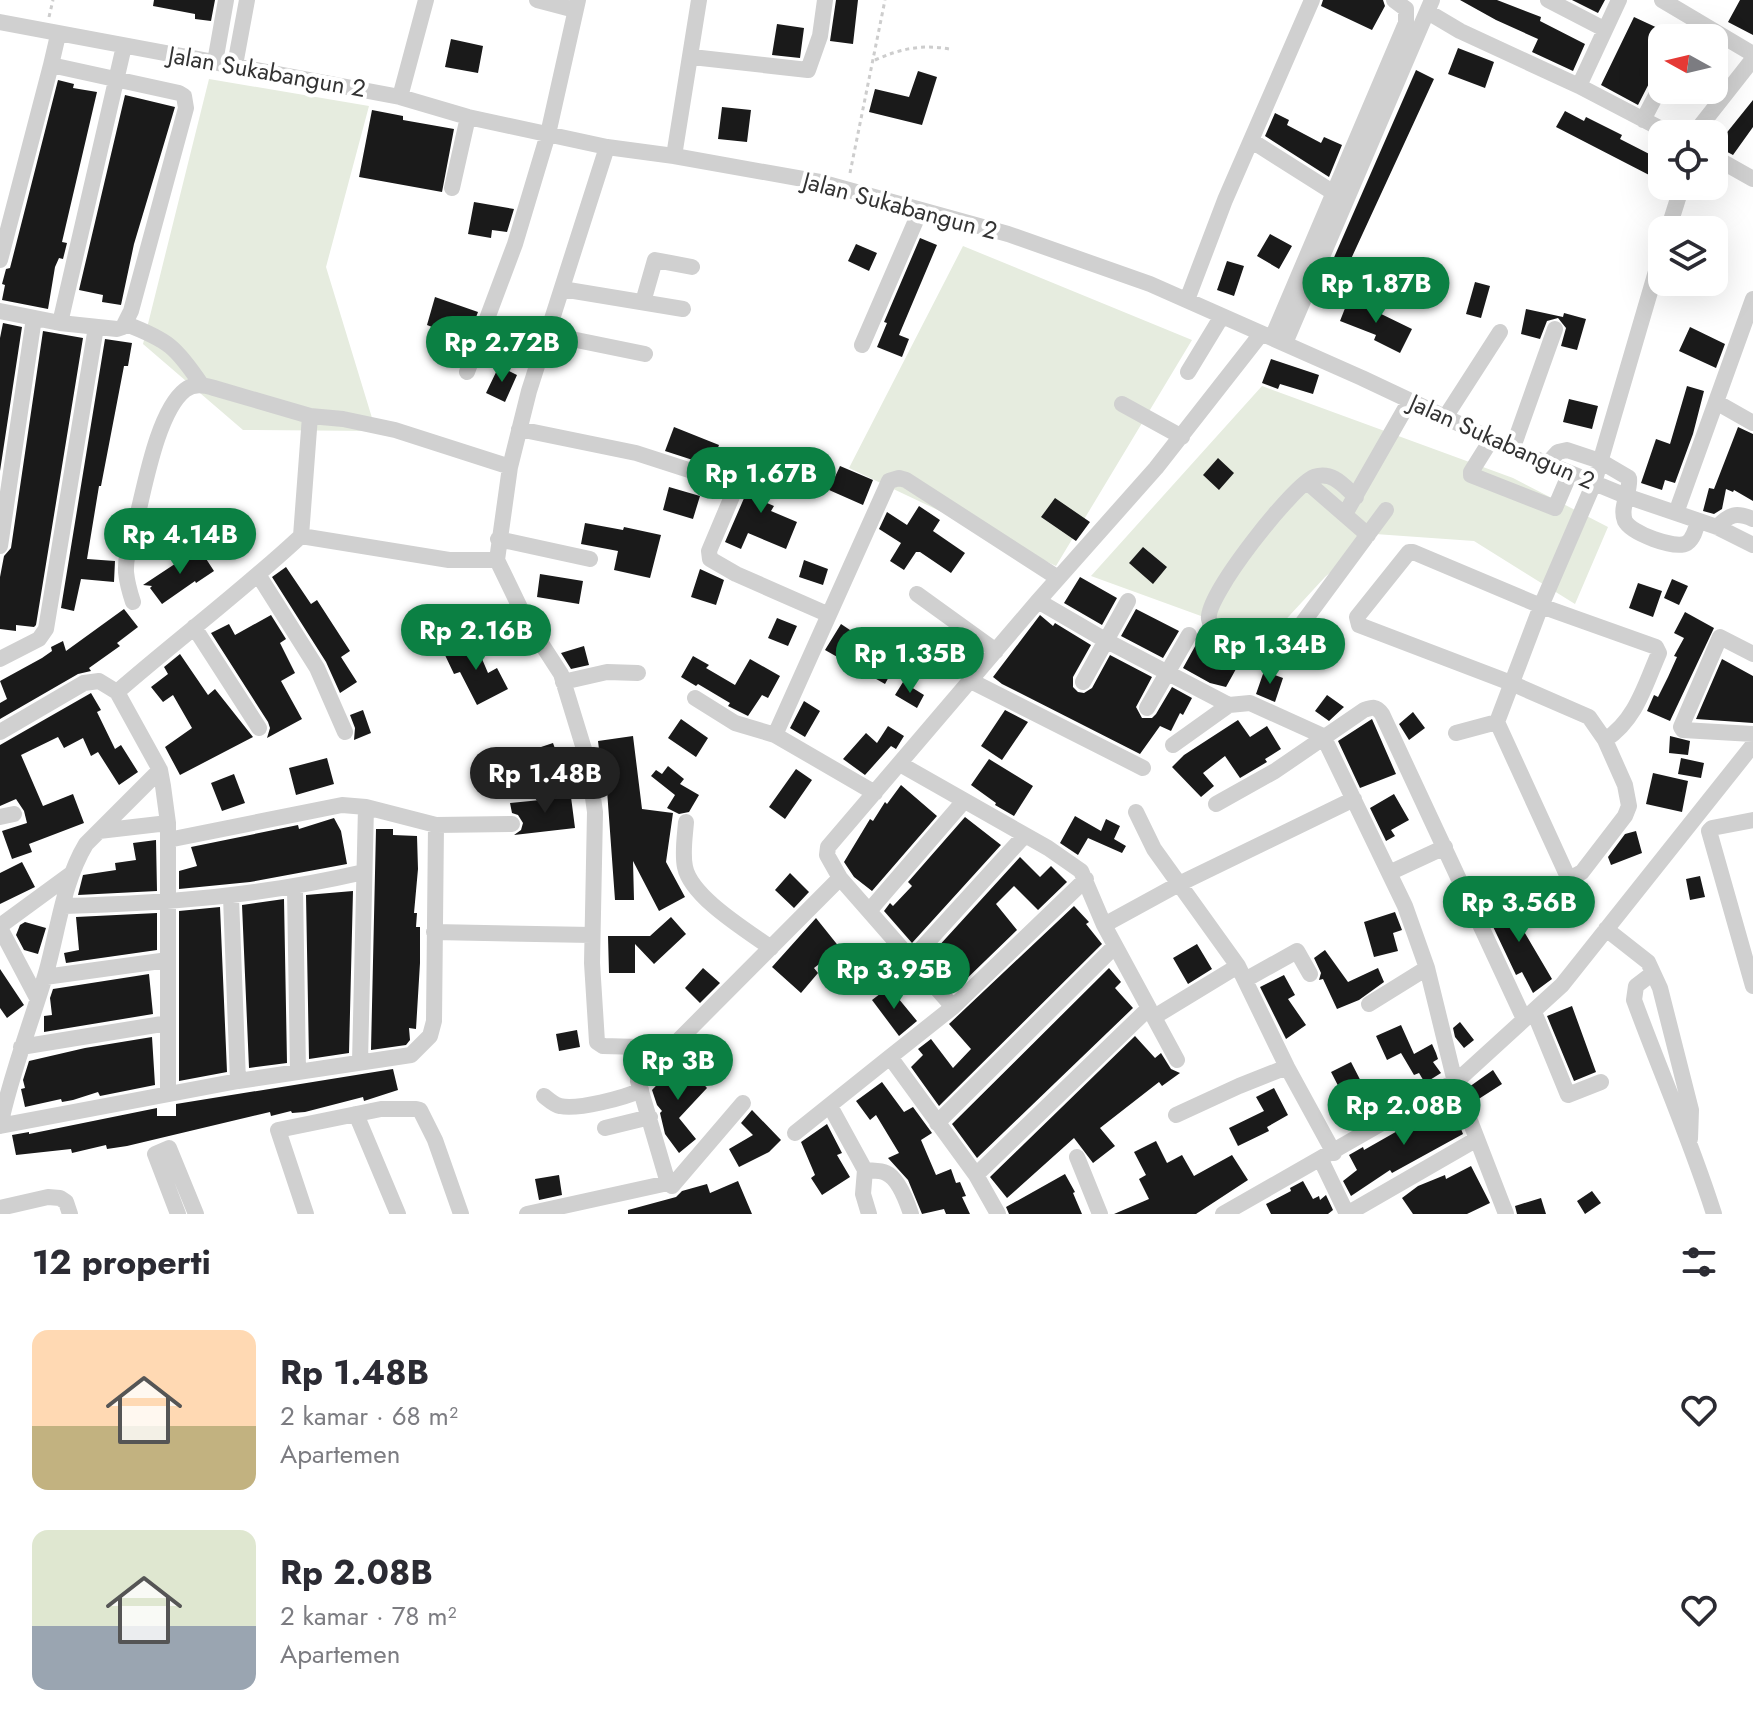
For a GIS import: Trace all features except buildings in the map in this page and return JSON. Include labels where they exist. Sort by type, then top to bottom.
[{"type":"street","points":[[215,62],[226,0]]},
{"type":"street","points":[[235,65],[247,0]]},
{"type":"street","points":[[400,97],[426,0]]},
{"type":"street","points":[[467,372],[515,244],[548,134],[576,5],[537,0]]},
{"type":"street","points":[[674,156],[699,0]]},
{"type":"street","points":[[692,57],[808,70],[820,36],[825,0]]},
{"type":"street","points":[[1187,300],[1225,200],[1312,0]]},
{"type":"street","points":[[1273,338],[1406,23],[1406,9],[1394,0]]},
{"type":"street","points":[[1548,0],[1604,29]]},
{"type":"street","points":[[1579,86],[1619,0]]},
{"type":"street","points":[[1662,0],[1753,57],[1705,120]]},
{"type":"street","points":[[953,1007],[840,878],[827,850],[1058,578],[1273,338],[1430,6],[1460,31],[1579,86],[1648,122]]},
{"type":"street","points":[[1694,24],[1696,20]]},
{"type":"street","name":"Jalan Sukabangun 2","points":[[0,22],[400,97],[468,117],[607,147],[820,182],[1060,251],[1187,300],[1512,450],[1626,496],[1717,527],[1753,545]]},
{"type":"street","points":[[0,260],[58,35]]},
{"type":"street","points":[[60,323],[124,46]]},
{"type":"street","points":[[0,311],[96,327],[117,329],[126,324],[186,101],[179,93],[51,65]]},
{"type":"street","points":[[1643,120],[1651,104]]},
{"type":"street","points":[[452,188],[468,117]]},
{"type":"street","points":[[1252,141],[1334,193]]},
{"type":"street","points":[[607,147],[519,429],[510,467],[497,560],[526,620],[563,682],[588,762],[595,812],[592,935],[597,1042],[603,1046],[640,1047],[640,1086],[668,1183]]},
{"type":"street","points":[[1728,164],[1752,177]]},
{"type":"street","points":[[862,345],[920,211]]},
{"type":"street","points":[[643,302],[655,260],[692,267]]},
{"type":"street","points":[[562,289],[683,309]]},
{"type":"street","points":[[1605,740],[1626,723],[1640,699],[1658,649],[1541,606],[1413,552],[1409,552],[1357,617],[1359,625],[1511,683],[1589,717],[1605,740],[1625,785],[1629,806],[1625,816],[1582,872],[1567,875],[1497,722],[1511,683],[1541,606],[1594,483],[1649,296]]},
{"type":"street","points":[[1676,513],[1753,299]]},
{"type":"street","points":[[1188,372],[1222,316]]},
{"type":"street","points":[[0,546],[34,318]]},
{"type":"street","points":[[126,324],[173,345],[201,384]]},
{"type":"street","points":[[0,659],[39,639],[46,629],[96,327]]},
{"type":"street","points":[[1512,450],[1555,329]]},
{"type":"street","points":[[1444,419],[1500,332]]},
{"type":"street","points":[[547,334],[645,354]]},
{"type":"street","points":[[133,602],[126,573],[127,554],[153,450],[176,400],[188,388],[201,384],[310,416],[343,419],[395,430],[510,467]]},
{"type":"street","points":[[1345,514],[1409,402]]},
{"type":"street","points":[[1716,402],[1753,423]]},
{"type":"street","points":[[1122,404],[1182,437]]},
{"type":"street","points":[[117,692],[259,576],[301,536],[310,416]]},
{"type":"street","points":[[519,429],[636,453],[698,473]]},
{"type":"street","points":[[1491,440],[1471,475],[1555,508],[1570,473]]},
{"type":"street","points":[[1547,464],[1558,452],[1567,450],[1600,461],[1629,478],[1623,516],[1628,526],[1638,533],[1675,545],[1685,544],[1692,538],[1698,521]]},
{"type":"street","points":[[747,461],[709,551],[710,559],[736,574],[827,614]]},
{"type":"street","points":[[1356,497],[1337,478],[1324,475],[1311,478],[1235,563],[1209,613],[1209,621],[1216,631],[1229,641],[1257,650],[1270,652],[1287,644],[1386,510]]},
{"type":"street","points":[[775,735],[889,481],[899,478],[906,480],[1058,578]]},
{"type":"street","points":[[1307,482],[1368,535]]},
{"type":"street","points":[[1717,527],[1729,515],[1739,514],[1753,519]]},
{"type":"street","points":[[301,536],[449,560],[497,560]]},
{"type":"street","points":[[498,539],[590,559]]},
{"type":"street","points":[[259,576],[317,668],[345,732]]},
{"type":"street","points":[[917,594],[996,651]]},
{"type":"street","points":[[1038,601],[1229,705]]},
{"type":"street","points":[[1083,682],[1128,601]]},
{"type":"street","points":[[194,627],[259,728]]},
{"type":"street","points":[[1147,708],[1189,635]]},
{"type":"street","points":[[1753,654],[1720,637],[1681,727],[1683,730],[1753,734]]},
{"type":"street","points":[[563,682],[607,672],[638,673]]},
{"type":"street","points":[[0,732],[90,680],[104,682],[117,692],[160,770],[168,831],[168,1094]]},
{"type":"street","points":[[971,681],[1143,768]]},
{"type":"street","points":[[695,698],[735,723],[775,735],[875,793]]},
{"type":"street","points":[[1173,745],[1229,705],[1250,703],[1323,736],[1405,906],[1427,968],[1455,1082],[1477,1139],[1499,1211]]},
{"type":"street","points":[[1216,804],[1275,771],[1364,710],[1377,708],[1568,1095],[1601,1082]]},
{"type":"street","points":[[1456,733],[1497,722]]},
{"type":"street","points":[[1223,1214],[1455,1082],[1562,985],[1750,753]]},
{"type":"street","points":[[900,764],[1069,861],[1086,879],[1104,925],[1177,1060]]},
{"type":"street","points":[[160,770],[86,844],[71,874],[45,977],[21,1047],[3,1087],[0,1126],[238,1081],[411,1055],[430,1036],[434,1021],[436,825]]},
{"type":"street","points":[[1104,925],[1179,884],[1354,799]]},
{"type":"street","points":[[869,911],[964,801]]},
{"type":"street","points":[[99,831],[168,831],[333,806],[366,807],[436,825],[512,824]]},
{"type":"street","points":[[360,1062],[366,807]]},
{"type":"street","points":[[1136,812],[1154,849],[1241,973],[1327,1156],[1347,1214],[1477,1139]]},
{"type":"street","points":[[1753,820],[1712,828],[1709,832],[1753,986]]},
{"type":"street","points":[[686,822],[684,857],[688,876],[712,903],[771,948]]},
{"type":"street","points":[[912,959],[1025,835]]},
{"type":"street","points":[[1389,873],[1445,847]]},
{"type":"street","points":[[64,906],[169,903],[231,897],[295,888],[364,872]]},
{"type":"street","points":[[36,996],[0,927],[71,874]]},
{"type":"street","points":[[544,1096],[558,1106],[628,1096],[840,878]]},
{"type":"street","points":[[795,1133],[953,1007],[1086,879]]},
{"type":"street","points":[[295,888],[298,1071]]},
{"type":"street","points":[[231,897],[238,1081]]},
{"type":"street","points":[[1606,929],[1648,962],[1660,988],[1691,1110],[1690,1141]]},
{"type":"street","points":[[434,932],[592,935]]},
{"type":"street","points":[[937,1123],[1115,946]]},
{"type":"street","points":[[976,1175],[1151,1013],[1297,951],[1310,974]]},
{"type":"street","points":[[45,977],[168,960]]},
{"type":"street","points":[[1369,1004],[1427,968]]},
{"type":"street","points":[[1653,973],[1636,986],[1634,1000],[1673,1107],[1690,1141],[1714,1214]]},
{"type":"street","points":[[21,1047],[168,1023]]},
{"type":"street","points":[[890,1057],[976,1175],[998,1214]]},
{"type":"street","points":[[1176,1115],[1287,1067]]},
{"type":"street","points":[[527,1214],[668,1183],[674,1185],[743,1103]]},
{"type":"street","points":[[830,1106],[865,1170],[863,1194],[869,1214]]},
{"type":"street","points":[[306,1214],[278,1130],[381,1109],[420,1110],[435,1140],[461,1214]]},
{"type":"street","points":[[356,1114],[398,1214]]},
{"type":"street","points":[[605,1128],[650,1117]]},
{"type":"street","points":[[178,1214],[155,1154],[169,1148],[196,1214]]},
{"type":"street","points":[[1077,1157],[1100,1214]]},
{"type":"street","points":[[865,1170],[884,1172],[890,1176],[911,1214]]},
{"type":"street","points":[[0,1208],[52,1197],[66,1202],[70,1214]]},
{"type":"path","points":[[847,189],[885,0]]},
{"type":"path","points":[[875,60],[903,48],[933,46],[949,49]]},
{"type":"shaded area","points":[[209,79],[369,106],[326,267],[376,431],[243,430],[143,344]]},
{"type":"shaded area","points":[[963,246],[1192,340],[1056,566],[849,468]]},
{"type":"shaded area","points":[[1262,386],[1513,478],[1608,527],[1575,604],[1474,541],[1375,534],[1325,577],[1267,640],[1091,576]]}]
